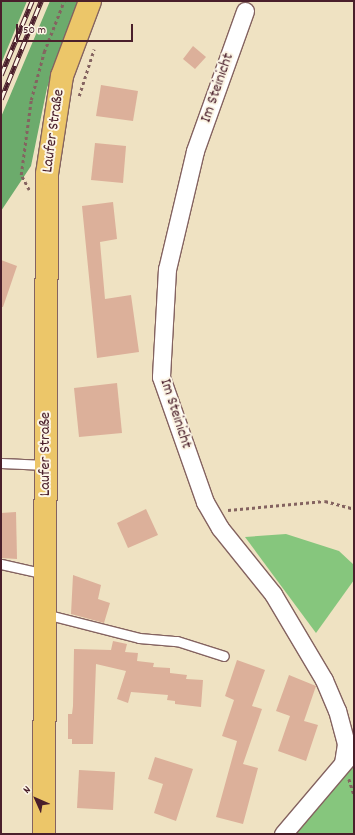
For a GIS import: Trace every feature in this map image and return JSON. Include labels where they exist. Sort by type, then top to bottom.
[{"type":"main road","name":"Laufer Straße","points":[[44,834],[47,174],[62,76],[90,1]]},
{"type":"street","name":"Im Steinicht","points":[[245,11],[196,151],[167,269],[161,377],[204,502],[220,528],[273,594],[324,680],[337,710],[348,756],[283,834]]},
{"type":"lane","points":[[1,463],[46,465]]},
{"type":"lane","points":[[1,564],[45,574]]},
{"type":"lane","points":[[45,614],[139,638],[177,641],[224,656]]},
{"type":"path","points":[[47,205],[26,187],[21,175],[31,100],[44,52],[64,1]]},
{"type":"path","points":[[78,102],[96,41]]},
{"type":"path","points":[[204,502],[224,510],[325,501],[354,509]]},
{"type":"green space","points":[[1,1],[27,1],[1,64]]},
{"type":"green space","points":[[50,1],[78,1],[47,88],[31,166],[1,211],[1,117]]},
{"type":"green space","points":[[286,534],[339,551],[354,565],[354,580],[316,633],[245,537]]},
{"type":"green space","points":[[354,758],[354,834],[290,834]]},
{"type":"building","points":[[193,46],[206,57],[195,69],[183,59]]},
{"type":"building","points":[[101,85],[138,91],[133,121],[96,116]]},
{"type":"building","points":[[95,143],[126,146],[123,183],[91,180]]},
{"type":"building","points":[[113,202],[117,239],[100,242],[105,299],[131,295],[139,352],[97,358],[82,206]]},
{"type":"building","points":[[1,260],[17,266],[3,307],[1,307]]},
{"type":"building","points":[[117,383],[122,433],[79,437],[74,388]]},
{"type":"building","points":[[146,509],[158,535],[128,548],[117,523]]},
{"type":"building","points":[[16,512],[17,559],[1,558],[1,513]]},
{"type":"building","points":[[73,575],[101,585],[98,599],[110,603],[104,623],[71,614]]},
{"type":"building","points":[[113,641],[127,644],[125,652],[138,653],[137,661],[154,663],[153,667],[170,668],[170,673],[187,675],[186,679],[203,680],[201,707],[175,704],[175,701],[167,700],[168,695],[131,692],[128,703],[117,699],[126,671],[96,664],[93,744],[72,744],[72,739],[68,739],[68,714],[72,714],[73,706],[74,649],[111,650]]},
{"type":"building","points":[[237,660],[265,670],[252,706],[262,709],[243,764],[258,768],[243,824],[216,817],[237,741],[222,736],[234,700],[225,696]]},
{"type":"building","points":[[289,675],[316,686],[304,721],[318,725],[306,761],[278,751],[290,716],[276,711]]},
{"type":"building","points":[[155,757],[193,769],[176,821],[154,813],[163,784],[148,779]]},
{"type":"building","points":[[79,770],[115,772],[113,810],[77,808]]},
{"type":"railway","points":[[1,75],[32,1]]},
{"type":"railway","points":[[1,99],[41,1]]}]
